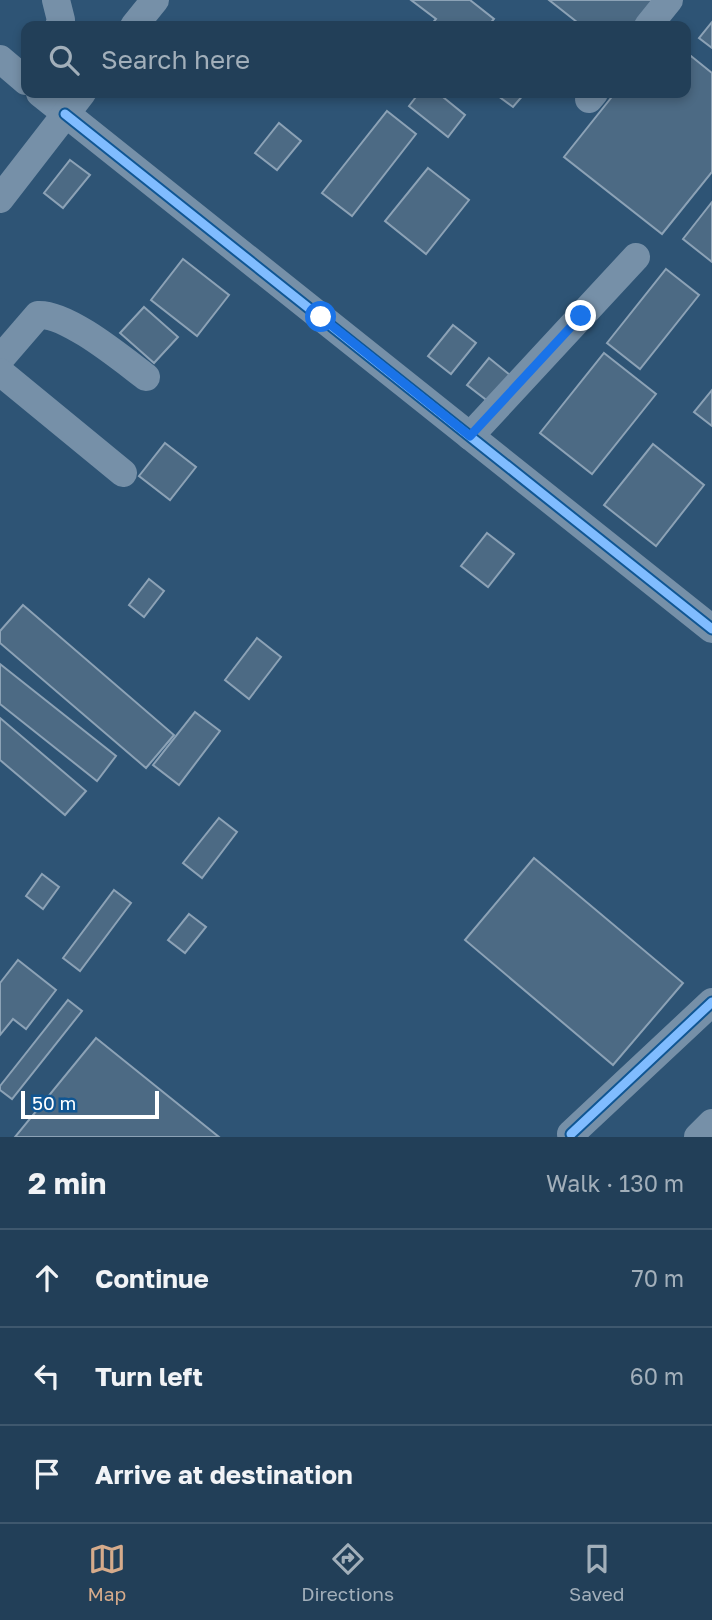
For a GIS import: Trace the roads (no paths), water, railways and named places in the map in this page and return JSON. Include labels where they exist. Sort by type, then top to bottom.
[{"type":"street","points":[[56,0],[61,21]]},
{"type":"street","points":[[138,21],[155,0]]},
{"type":"street","points":[[652,21],[669,0]]},
{"type":"street","points":[[0,59],[21,76]]},
{"type":"street","points":[[0,199],[74,103],[470,436],[707,615]]},
{"type":"street","points":[[470,436],[636,257]]},
{"type":"street","points":[[0,359],[38,315],[48,314],[98,342],[146,377]]},
{"type":"street","points":[[0,372],[123,473]]},
{"type":"street","points":[[571,1134],[712,1002]]},
{"type":"street","points":[[698,1137],[712,1123]]}]
